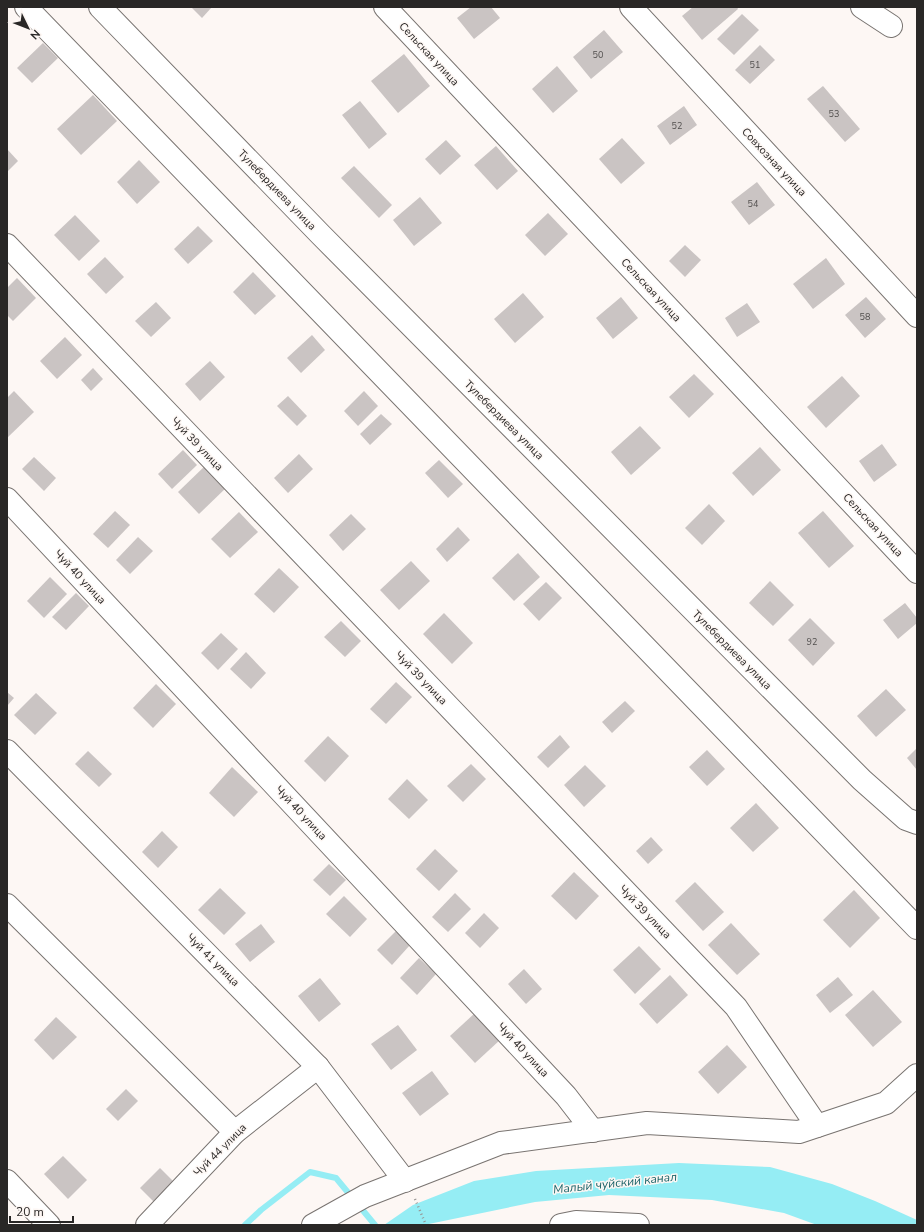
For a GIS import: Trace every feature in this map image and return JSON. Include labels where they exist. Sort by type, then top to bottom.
[{"type":"street","points":[[26,7],[917,928]]},
{"type":"street","name":"Тулебердиева улица","points":[[100,7],[326,241],[862,780],[906,819],[917,823]]},
{"type":"street","name":"Сельская улица","points":[[385,7],[917,572]]},
{"type":"street","name":"Совхозная улица","points":[[631,7],[917,316]]},
{"type":"street","points":[[862,7],[891,26]]},
{"type":"street","name":"Чуй 39 улица","points":[[7,245],[736,1007],[817,1126]]},
{"type":"street","name":"Чуй 40 улица","points":[[7,498],[566,1096],[593,1131]]},
{"type":"street","name":"Чуй 41 улица","points":[[7,751],[318,1068],[410,1189]]},
{"type":"street","points":[[7,905],[235,1132]]},
{"type":"street","name":"Чуй 44 улица","points":[[147,1225],[235,1132],[318,1068]]},
{"type":"street","points":[[313,1225],[365,1196],[410,1189],[501,1143],[647,1124],[799,1132],[886,1103],[917,1075]]},
{"type":"street","points":[[7,1181],[49,1225]]},
{"type":"street","points":[[562,1225],[576,1222],[638,1225]]},
{"type":"path","points":[[410,1189],[426,1225]]},
{"type":"water","name":"Малый чуйский канал","points":[[679,1163],[770,1167],[832,1184],[917,1220],[917,1225],[817,1225],[784,1213],[712,1200],[609,1195],[535,1202],[424,1225],[384,1225],[413,1205],[474,1181],[536,1171]]},
{"type":"building","points":[[191,7],[212,7],[202,18]]},
{"type":"building","points":[[471,7],[491,7],[500,18],[474,39],[457,18]]},
{"type":"building","points":[[693,7],[737,7],[738,9],[702,40],[682,16]]},
{"type":"building","points":[[742,14],[759,30],[734,55],[717,39]]},
{"type":"building","points":[[604,30],[623,52],[591,79],[573,57]]},
{"type":"building","points":[[43,43],[58,58],[32,83],[17,68]]},
{"type":"building","points":[[760,45],[775,60],[750,84],[735,70]]},
{"type":"building","points":[[404,54],[430,86],[398,113],[371,81]]},
{"type":"building","points":[[557,66],[578,91],[553,113],[532,89]]},
{"type":"building","points":[[823,86],[860,129],[845,142],[807,99]]},
{"type":"building","points":[[93,95],[117,121],[81,155],[57,129]]},
{"type":"building","points":[[360,101],[387,134],[369,149],[342,115]]},
{"type":"building","points":[[684,106],[697,125],[670,145],[657,126]]},
{"type":"building","points":[[622,138],[645,163],[621,184],[599,159]]},
{"type":"building","points":[[446,140],[461,156],[440,175],[425,159]]},
{"type":"building","points":[[496,146],[518,171],[497,190],[474,165]]},
{"type":"building","points":[[7,149],[18,161],[7,172]]},
{"type":"building","points":[[139,160],[160,182],[137,204],[117,182]]},
{"type":"building","points":[[354,166],[392,205],[379,218],[341,178]]},
{"type":"building","points":[[757,182],[775,205],[749,225],[731,202]]},
{"type":"building","points":[[420,197],[442,223],[414,246],[393,220]]},
{"type":"building","points":[[548,213],[568,234],[545,256],[525,235]]},
{"type":"building","points":[[75,215],[100,241],[79,261],[54,235]]},
{"type":"building","points":[[198,226],[213,241],[188,264],[174,249]]},
{"type":"building","points":[[685,245],[701,260],[685,277],[669,261]]},
{"type":"building","points":[[105,257],[124,277],[106,294],[87,274]]},
{"type":"building","points":[[826,258],[845,284],[813,309],[793,284]]},
{"type":"building","points":[[253,272],[276,296],[255,315],[233,292]]},
{"type":"building","points":[[17,278],[36,298],[13,321],[7,315],[7,288]]},
{"type":"building","points":[[523,293],[544,317],[515,343],[494,319]]},
{"type":"building","points":[[621,297],[638,318],[613,339],[596,318]]},
{"type":"building","points":[[866,297],[886,319],[865,338],[845,315]]},
{"type":"building","points":[[156,302],[171,318],[151,337],[135,321]]},
{"type":"building","points":[[747,303],[760,322],[737,337],[725,318]]},
{"type":"building","points":[[312,335],[325,350],[301,373],[287,358]]},
{"type":"building","points":[[65,337],[82,355],[57,379],[40,361]]},
{"type":"building","points":[[210,361],[225,377],[200,401],[185,384]]},
{"type":"building","points":[[93,368],[103,379],[91,391],[81,380]]},
{"type":"building","points":[[694,374],[714,394],[689,418],[669,397]]},
{"type":"building","points":[[842,376],[860,396],[826,428],[807,407]]},
{"type":"building","points":[[14,391],[34,412],[7,438],[7,398]]},
{"type":"building","points":[[364,391],[378,406],[358,426],[344,411]]},
{"type":"building","points":[[288,396],[307,416],[297,426],[277,406]]},
{"type":"building","points":[[381,414],[392,424],[370,445],[360,434]]},
{"type":"building","points":[[640,426],[661,448],[631,475],[611,452]]},
{"type":"building","points":[[882,444],[897,465],[874,482],[859,461]]},
{"type":"building","points":[[760,447],[781,470],[753,496],[732,473]]},
{"type":"building","points":[[183,450],[197,465],[172,489],[158,474]]},
{"type":"building","points":[[299,454],[313,469],[288,493],[274,478]]},
{"type":"building","points":[[34,457],[56,478],[44,491],[22,469]]},
{"type":"building","points":[[439,460],[463,484],[448,498],[425,473]]},
{"type":"building","points":[[207,464],[228,486],[199,514],[178,492]]},
{"type":"building","points":[[709,504],[725,521],[702,545],[685,528]]},
{"type":"building","points":[[115,511],[130,525],[108,548],[93,534]]},
{"type":"building","points":[[823,511],[854,546],[829,568],[798,533]]},
{"type":"building","points":[[239,512],[258,532],[230,558],[211,539]]},
{"type":"building","points":[[351,514],[366,529],[343,551],[329,535]]},
{"type":"building","points":[[458,527],[470,540],[447,562],[436,549]]},
{"type":"building","points":[[138,537],[153,551],[130,574],[116,560]]},
{"type":"building","points":[[518,553],[540,577],[514,601],[492,578]]},
{"type":"building","points":[[411,561],[430,581],[399,610],[380,590]]},
{"type":"building","points":[[279,568],[299,587],[274,613],[254,594]]},
{"type":"building","points":[[50,577],[67,594],[44,618],[27,601]]},
{"type":"building","points":[[770,581],[794,605],[773,626],[749,603]]},
{"type":"building","points":[[546,582],[562,598],[539,621],[523,604]]},
{"type":"building","points":[[76,593],[89,606],[66,630],[52,617]]},
{"type":"building","points":[[905,603],[917,618],[917,623],[898,639],[883,620]]},
{"type":"building","points":[[444,613],[473,643],[452,664],[423,634]]},
{"type":"building","points":[[810,618],[835,643],[813,666],[788,640]]},
{"type":"building","points":[[341,621],[361,641],[345,657],[324,637]]},
{"type":"building","points":[[221,633],[238,649],[218,670],[201,653]]},
{"type":"building","points":[[246,652],[266,673],[251,689],[230,669]]},
{"type":"building","points":[[396,682],[412,697],[386,724],[370,709]]},
{"type":"building","points":[[156,684],[176,704],[153,728],[133,708]]},
{"type":"building","points":[[886,689],[906,710],[876,737],[857,716]]},
{"type":"building","points":[[7,692],[14,698],[7,706]]},
{"type":"building","points":[[36,693],[57,713],[35,735],[14,715]]},
{"type":"building","points":[[625,701],[635,711],[612,733],[602,722]]},
{"type":"building","points":[[560,735],[570,747],[548,768],[537,757]]},
{"type":"building","points":[[328,736],[349,756],[325,782],[304,761]]},
{"type":"building","points":[[917,748],[917,770],[907,758]]},
{"type":"building","points":[[707,750],[725,769],[707,786],[689,767]]},
{"type":"building","points":[[88,751],[112,774],[99,787],[75,764]]},
{"type":"building","points":[[471,764],[486,779],[463,802],[447,786]]},
{"type":"building","points":[[585,765],[606,786],[584,807],[564,785]]},
{"type":"building","points":[[232,767],[258,792],[234,817],[209,793]]},
{"type":"building","points":[[407,779],[428,800],[409,819],[388,799]]},
{"type":"building","points":[[756,803],[779,828],[753,852],[730,828]]},
{"type":"building","points":[[162,831],[178,847],[158,868],[142,852]]},
{"type":"building","points":[[651,837],[663,850],[648,864],[636,851]]},
{"type":"building","points":[[435,849],[458,871],[439,891],[416,869]]},
{"type":"building","points":[[329,864],[346,880],[330,896],[313,880]]},
{"type":"building","points":[[574,872],[599,896],[576,920],[551,896]]},
{"type":"building","points":[[695,882],[724,912],[703,931],[675,901]]},
{"type":"building","points":[[220,888],[246,913],[224,935],[198,910]]},
{"type":"building","points":[[854,890],[880,918],[850,948],[823,920]]},
{"type":"building","points":[[455,893],[471,909],[448,932],[432,917]]},
{"type":"building","points":[[344,896],[367,919],[350,937],[326,914]]},
{"type":"building","points":[[484,913],[499,928],[480,948],[465,933]]},
{"type":"building","points":[[731,923],[760,954],[737,975],[708,945]]},
{"type":"building","points":[[261,924],[275,942],[250,962],[235,944]]},
{"type":"building","points":[[396,931],[410,945],[392,965],[377,950]]},
{"type":"building","points":[[639,946],[661,969],[635,994],[613,970]]},
{"type":"building","points":[[419,958],[436,974],[417,995],[400,978]]},
{"type":"building","points":[[524,969],[542,989],[526,1004],[508,984]]},
{"type":"building","points":[[670,975],[688,995],[657,1024],[639,1004]]},
{"type":"building","points":[[838,977],[853,995],[830,1013],[816,995]]},
{"type":"building","points":[[320,978],[341,1004],[319,1022],[298,996]]},
{"type":"building","points":[[873,990],[902,1022],[873,1047],[845,1015]]},
{"type":"building","points":[[475,1013],[500,1040],[475,1063],[450,1036]]},
{"type":"building","points":[[56,1017],[77,1037],[53,1060],[34,1040]]},
{"type":"building","points":[[398,1025],[417,1050],[391,1070],[371,1044]]},
{"type":"building","points":[[727,1045],[747,1067],[718,1094],[698,1072]]},
{"type":"building","points":[[432,1071],[449,1094],[420,1116],[402,1093]]},
{"type":"building","points":[[126,1089],[138,1101],[118,1121],[106,1109]]},
{"type":"building","points":[[63,1156],[87,1180],[68,1199],[44,1174]]},
{"type":"building","points":[[160,1168],[177,1185],[157,1205],[140,1188]]},
{"type":"waterway","points":[[245,1225],[261,1210],[310,1172],[336,1178],[375,1225]]}]
